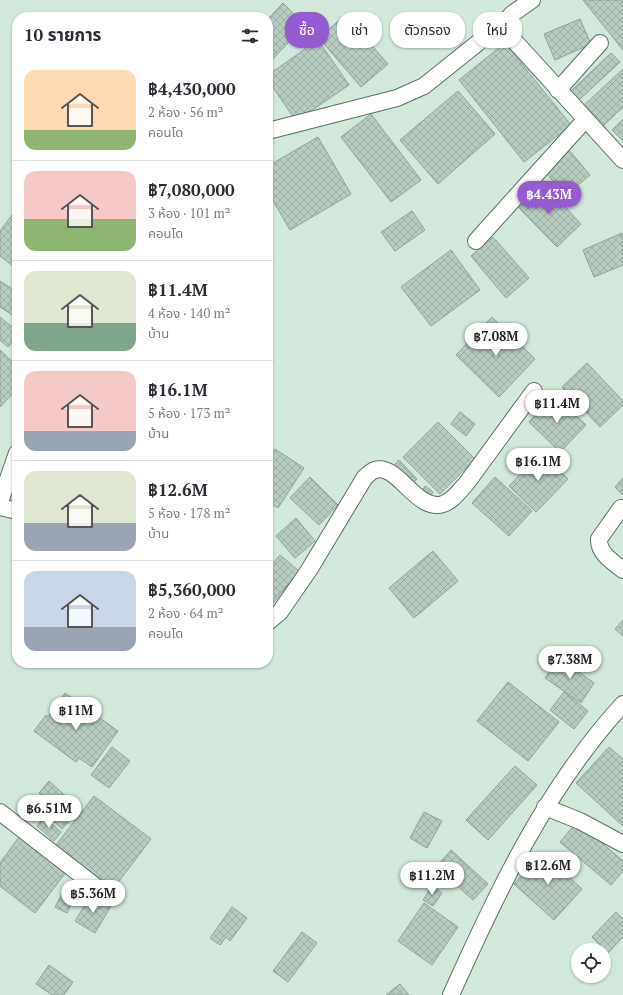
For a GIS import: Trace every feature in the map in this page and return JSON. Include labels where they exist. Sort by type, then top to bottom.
[{"type":"street","points":[[515,12],[532,0]]},
{"type":"street","points":[[558,90],[600,43]]},
{"type":"street","points":[[273,130],[397,98],[424,86],[473,47]]},
{"type":"street","points":[[520,48],[623,160]]},
{"type":"street","points":[[476,241],[585,120]]},
{"type":"street","points":[[273,618],[280,612],[309,570],[365,477],[375,470],[386,470],[420,499],[430,504],[443,505],[454,498],[466,484],[534,390]]},
{"type":"street","points":[[0,502],[12,467]]},
{"type":"street","points":[[0,507],[12,510]]},
{"type":"street","points":[[622,508],[599,539],[599,545],[603,553],[623,570]]},
{"type":"street","points":[[451,995],[512,866],[545,807],[579,756],[623,704]]},
{"type":"street","points":[[545,807],[580,821],[623,844]]},
{"type":"street","points":[[0,812],[108,896]]},
{"type":"building","points":[[583,0],[623,0],[623,50]]},
{"type":"building","points":[[283,3],[292,12],[285,12],[285,46],[273,59],[273,14]]},
{"type":"building","points":[[580,19],[591,44],[555,60],[544,34]]},
{"type":"building","points":[[337,22],[337,48],[374,48],[388,64],[361,87],[328,48],[329,48],[329,29]]},
{"type":"building","points":[[307,48],[324,48],[349,85],[296,121],[273,87],[273,72]]},
{"type":"building","points":[[499,48],[509,48],[571,125],[524,162],[459,80]]},
{"type":"building","points":[[611,53],[620,62],[579,100],[571,91]]},
{"type":"building","points":[[623,69],[623,107],[600,129],[581,108]]},
{"type":"building","points":[[458,91],[495,134],[438,184],[400,140]]},
{"type":"building","points":[[371,114],[421,180],[391,202],[341,137]]},
{"type":"building","points":[[623,119],[623,141],[612,130]]},
{"type":"building","points":[[318,137],[351,194],[290,230],[273,201],[273,163]]},
{"type":"building","points":[[569,150],[590,175],[565,196],[544,170]]},
{"type":"building","points":[[542,183],[581,224],[557,247],[517,206]]},
{"type":"building","points":[[412,211],[425,230],[395,251],[381,232]]},
{"type":"building","points":[[12,215],[12,265],[0,256],[0,231]]},
{"type":"building","points":[[622,233],[623,265],[594,277],[583,250]]},
{"type":"building","points":[[493,237],[529,278],[506,298],[471,256]]},
{"type":"building","points":[[451,250],[480,290],[431,326],[401,287]]},
{"type":"building","points":[[0,281],[12,289],[12,315],[0,307]]},
{"type":"building","points":[[0,317],[12,327],[12,343],[8,347],[0,340]]},
{"type":"building","points":[[492,317],[535,359],[499,397],[456,355]]},
{"type":"building","points":[[0,350],[12,361],[12,394],[0,407]]},
{"type":"building","points":[[587,363],[623,401],[623,405],[600,427],[562,387]]},
{"type":"building","points":[[554,395],[586,425],[560,452],[529,422]]},
{"type":"building","points":[[460,412],[475,424],[466,436],[451,424]]},
{"type":"building","points":[[438,422],[475,459],[440,494],[403,457]]},
{"type":"building","points":[[275,449],[304,468],[278,508],[273,505],[273,452]]},
{"type":"building","points":[[541,453],[568,479],[536,512],[509,486]]},
{"type":"building","points":[[399,460],[417,479],[412,483],[395,464]]},
{"type":"building","points":[[310,477],[338,505],[319,525],[290,498]]},
{"type":"building","points":[[495,477],[532,511],[509,536],[472,503]]},
{"type":"building","points":[[623,478],[623,495],[615,487]]},
{"type":"building","points":[[425,486],[433,492],[430,497],[422,491]]},
{"type":"building","points":[[296,518],[315,541],[295,558],[276,536]]},
{"type":"building","points":[[433,551],[458,581],[414,618],[389,588]]},
{"type":"building","points":[[280,555],[299,571],[273,603],[273,563]]},
{"type":"building","points":[[623,620],[623,636],[615,629]]},
{"type":"building","points":[[559,658],[594,683],[581,703],[545,678]]},
{"type":"building","points":[[508,682],[559,722],[528,761],[477,721]]},
{"type":"building","points":[[564,692],[588,711],[574,729],[550,710]]},
{"type":"building","points":[[65,693],[118,731],[92,767],[79,758],[76,762],[34,731],[46,715],[48,717]]},
{"type":"building","points":[[112,747],[130,761],[109,788],[91,775]]},
{"type":"building","points":[[609,747],[623,759],[623,826],[576,783]]},
{"type":"building","points":[[515,766],[537,785],[488,840],[466,820]]},
{"type":"building","points":[[49,781],[80,809],[62,829],[41,809],[48,801],[39,793]]},
{"type":"building","points":[[94,796],[151,839],[113,889],[56,845]]},
{"type":"building","points":[[424,812],[442,821],[427,848],[410,838]]},
{"type":"building","points":[[44,817],[61,832],[54,841],[37,826]]},
{"type":"building","points":[[577,822],[623,861],[623,871],[611,885],[560,842]]},
{"type":"building","points":[[19,837],[66,872],[35,913],[0,886],[0,863]]},
{"type":"building","points":[[451,850],[488,884],[473,900],[436,867]]},
{"type":"building","points":[[542,852],[582,889],[554,920],[514,884]]},
{"type":"building","points":[[432,886],[442,893],[433,906],[423,900]]},
{"type":"building","points":[[62,894],[73,900],[67,913],[55,907]]},
{"type":"building","points":[[92,894],[111,906],[95,933],[75,921]]},
{"type":"building","points":[[424,903],[458,927],[432,965],[398,941]]},
{"type":"building","points":[[232,907],[247,918],[230,941],[226,937],[220,945],[210,938]]},
{"type":"building","points":[[616,912],[623,919],[623,937],[611,950],[611,943],[598,943],[592,937]]},
{"type":"building","points":[[302,932],[317,943],[288,982],[273,971]]},
{"type":"building","points":[[49,965],[73,982],[64,995],[52,995],[36,984]]},
{"type":"building","points":[[400,984],[409,995],[386,995]]}]
